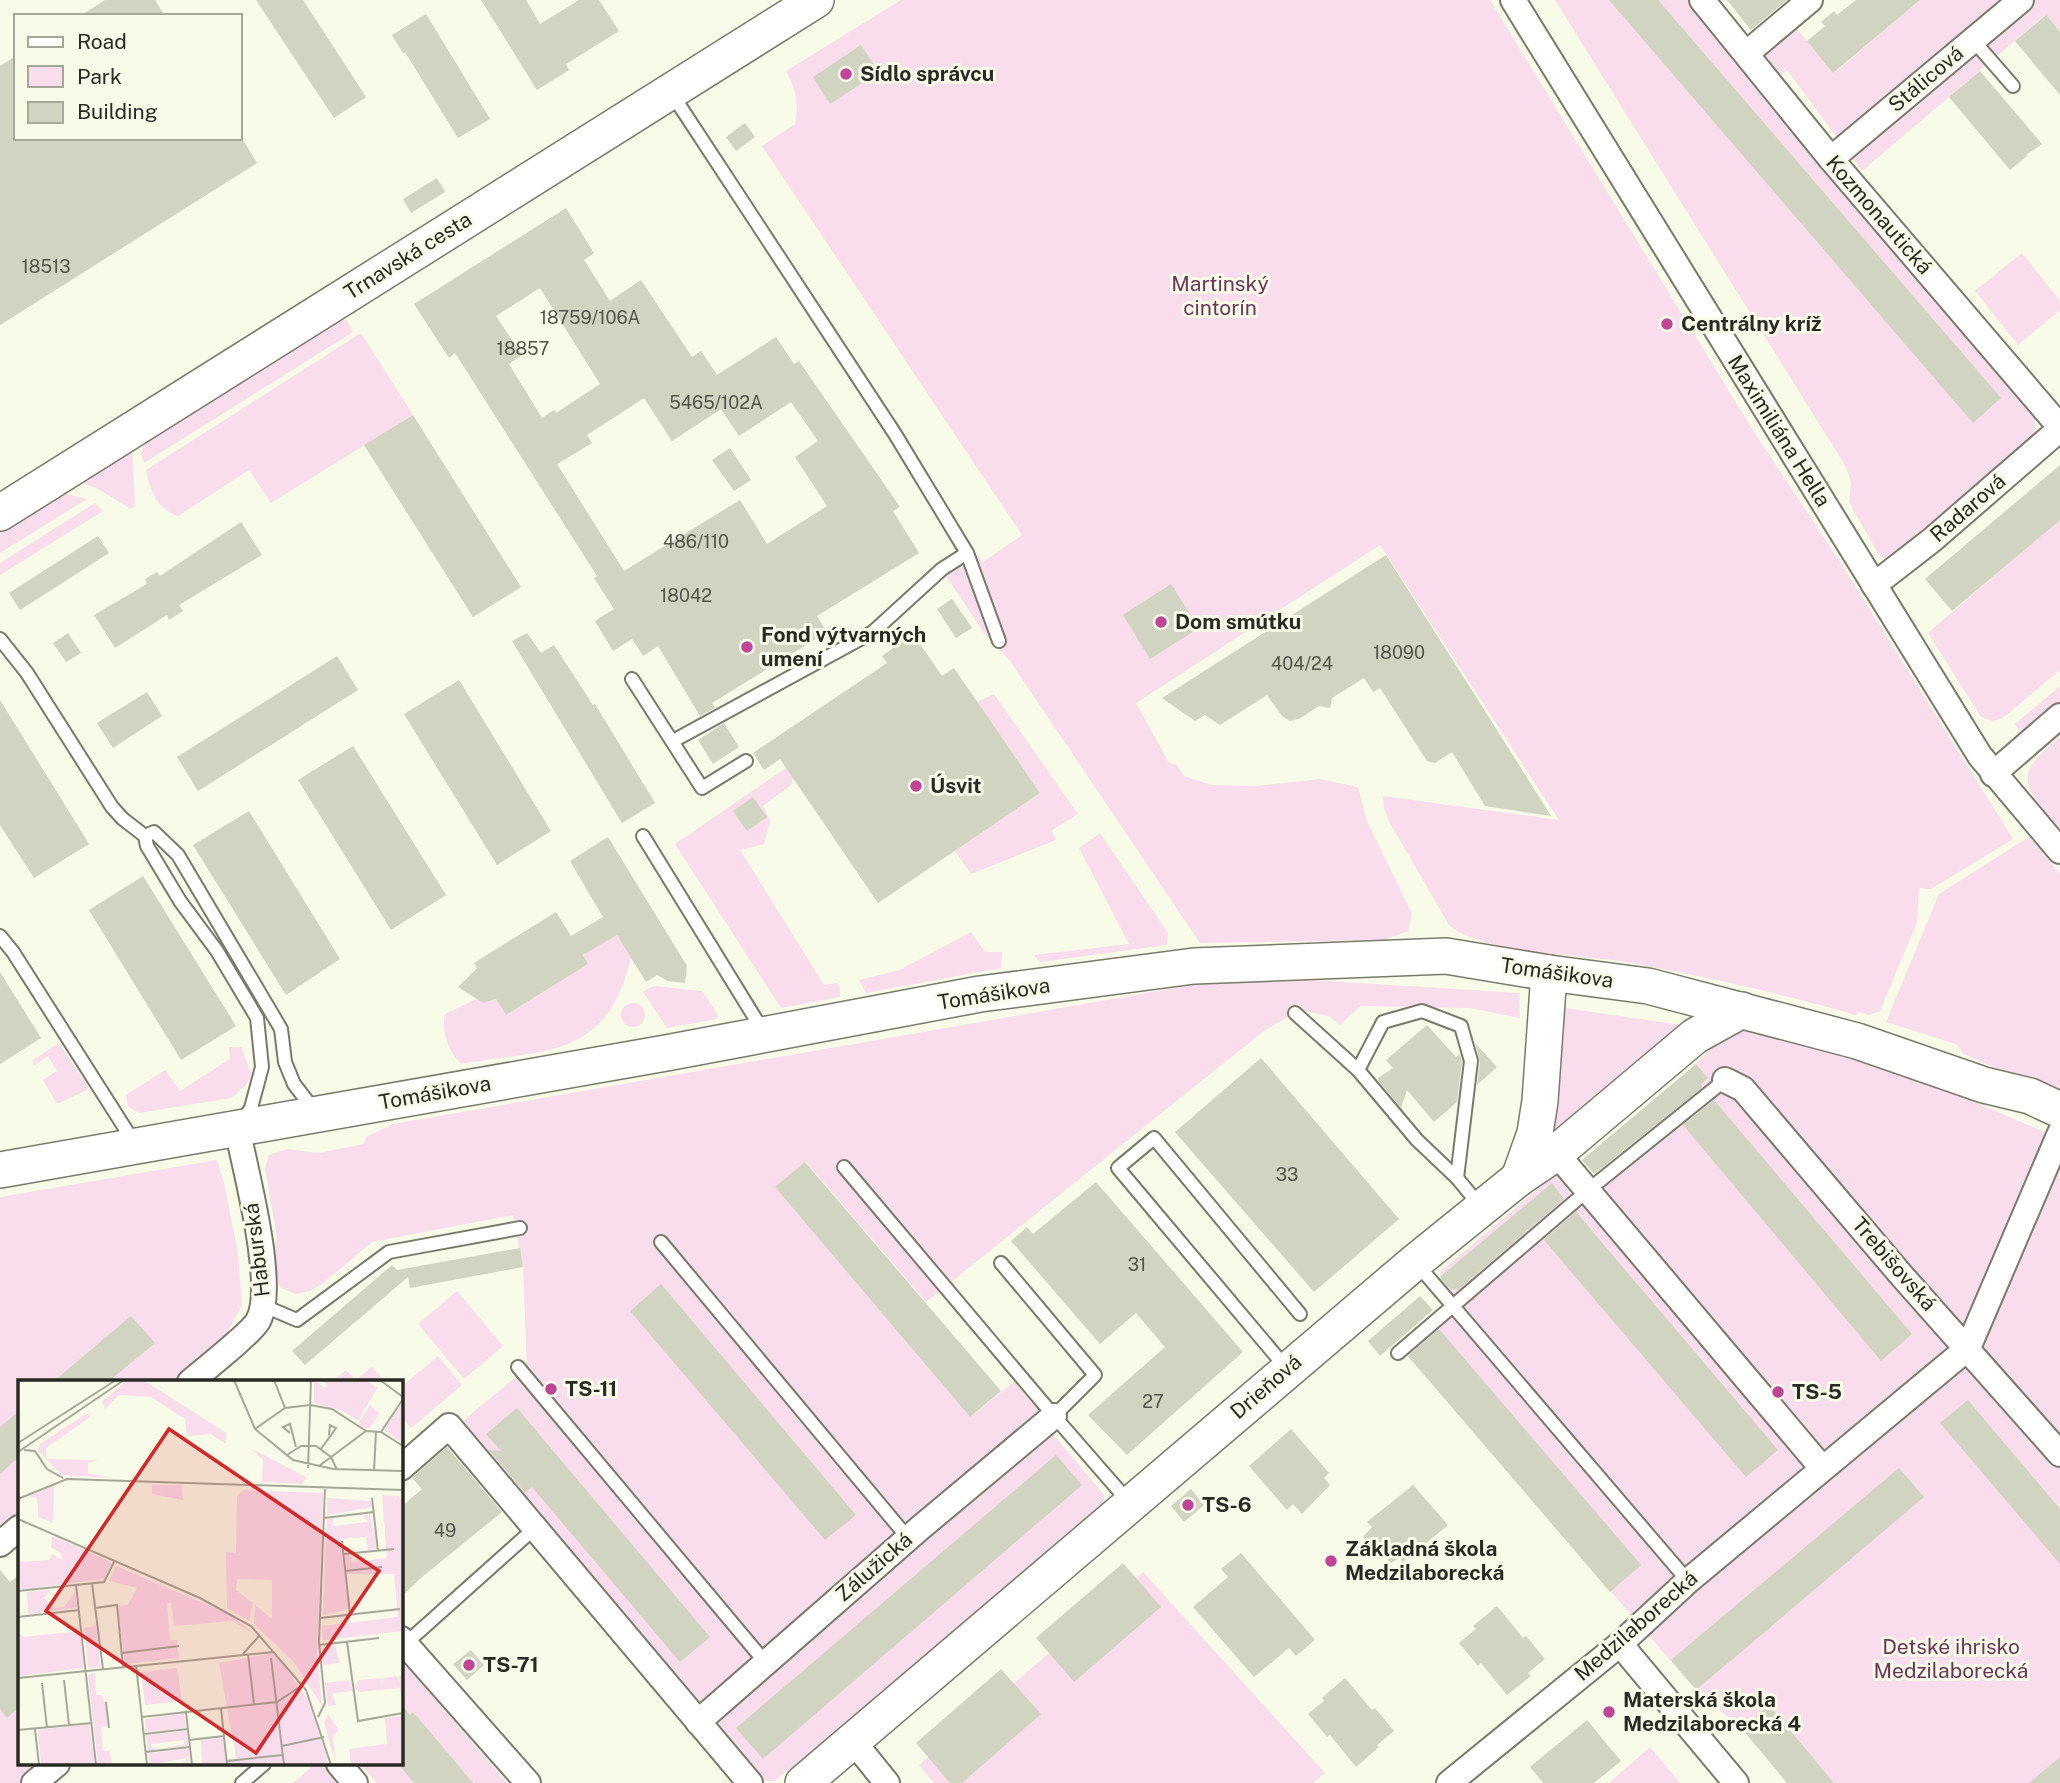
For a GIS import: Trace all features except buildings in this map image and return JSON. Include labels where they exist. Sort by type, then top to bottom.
[{"type":"main road","name":"Trnavská cesta","points":[[0,513],[817,0]]},
{"type":"main road","name":"Tomášikova","points":[[0,1170],[765,1035],[980,994],[1194,966],[1446,956],[1648,986],[1857,1041],[1984,1085],[2029,1096],[2060,1110]]},
{"type":"main road","points":[[1519,1178],[1535,1133],[1549,973]]},
{"type":"main road","name":"Drieňová","points":[[803,1783],[1287,1369],[1481,1207],[1556,1153],[1695,1036],[1742,1010]]},
{"type":"main road","name":"Tomášikova","points":[[1984,1085],[2020,1114],[2060,1133]]},
{"type":"street","name":"Maximiliána Hella","points":[[1513,0],[1993,774],[2060,851]]},
{"type":"street","name":"Kozmonautická","points":[[1702,0],[1831,159],[2060,428]]},
{"type":"street","points":[[1746,53],[1810,0]]},
{"type":"street","name":"Stálicová","points":[[1831,159],[2021,0]]},
{"type":"street","name":"Radarová","points":[[1874,585],[1914,555],[2060,428]]},
{"type":"street","points":[[1993,774],[2060,716]]},
{"type":"street","name":"Trebišovská","points":[[1725,1080],[1743,1088],[1902,1276],[2060,1454]]},
{"type":"street","name":"Haburská","points":[[192,1380],[258,1322],[264,1306],[261,1255],[237,1128]]},
{"type":"street","name":"Medzilaborecká","points":[[1449,1783],[1620,1644],[1688,1581],[1968,1348],[2060,1133]]},
{"type":"street","points":[[1556,1153],[1822,1468]]},
{"type":"street","name":"Zálužická","points":[[698,1722],[908,1538],[1054,1416]]},
{"type":"street","points":[[402,1467],[449,1426],[750,1783]]},
{"type":"street","points":[[0,1544],[18,1529]]},
{"type":"street","points":[[402,1643],[528,1783]]},
{"type":"street","points":[[1620,1644],[1736,1783]]},
{"type":"street","points":[[853,1741],[887,1783]]},
{"type":"street","points":[[34,1783],[55,1766]]},
{"type":"street","points":[[341,1766],[355,1783]]},
{"type":"lane","points":[[1973,40],[2012,86]]},
{"type":"lane","points":[[670,91],[895,434],[967,553],[999,641]]},
{"type":"lane","points":[[673,741],[873,632],[942,569],[967,553]]},
{"type":"lane","points":[[0,639],[27,674],[112,807],[122,819],[178,855],[281,1028],[285,1062],[294,1084],[317,1114]]},
{"type":"lane","points":[[632,679],[702,788],[746,761]]},
{"type":"lane","points":[[149,834],[147,846],[180,901],[217,951],[257,1018],[262,1067],[251,1108],[237,1128]]},
{"type":"lane","points":[[643,836],[765,1035]]},
{"type":"lane","points":[[1,942],[13,952],[136,1146]]},
{"type":"lane","points":[[1358,1070],[1383,1022],[1422,1011],[1461,1026],[1471,1061],[1457,1178]]},
{"type":"lane","points":[[1295,1013],[1358,1070],[1417,1140],[1457,1178],[1481,1207]]},
{"type":"lane","points":[[1398,1353],[1587,1191],[1725,1080]]},
{"type":"lane","points":[[1287,1369],[1118,1168],[1154,1138],[1300,1314]]},
{"type":"lane","points":[[844,1167],[1130,1504]]},
{"type":"lane","points":[[264,1306],[297,1320],[389,1252],[520,1228]]},
{"type":"lane","points":[[661,1242],[908,1538]]},
{"type":"lane","points":[[1415,1262],[1688,1581]]},
{"type":"lane","points":[[1002,1263],[1095,1375],[1054,1416]]},
{"type":"lane","points":[[518,1367],[765,1662]]},
{"type":"lane","points":[[402,1643],[536,1527]]},
{"type":"lane","points":[[242,1783],[262,1766]]},
{"type":"green space","name":"Martinský cintorín","points":[[901,0],[1490,0],[1754,432],[1842,565],[2013,839],[1931,889],[1919,888],[1917,922],[1880,1011],[1869,1015],[1858,1012],[1856,1015],[1770,992],[1654,967],[1508,947],[1464,935],[1449,925],[1390,823],[1384,809],[1383,796],[1559,820],[1380,545],[1136,703],[1169,763],[1177,765],[1184,776],[1211,785],[1256,786],[1320,779],[1358,787],[1367,821],[1412,914],[1408,931],[1383,940],[1200,943],[1010,661],[983,632],[943,571],[975,552],[983,562],[1022,535],[762,146],[795,124],[796,96],[786,71]]},
{"type":"green space","points":[[1555,0],[1689,0],[2032,399],[2036,414],[2034,437],[1893,559],[1880,557],[1849,502],[1851,483],[1846,467]]},
{"type":"green space","points":[[1920,0],[2060,0],[2060,32],[2045,15],[1862,171],[1787,70],[1775,79],[1754,53],[1791,22],[1834,73]]},
{"type":"green space","points":[[2022,253],[2060,301],[2060,310],[2018,345],[1975,291]]},
{"type":"green space","points":[[346,320],[353,332],[144,463],[141,454],[145,440],[327,323]]},
{"type":"green space","points":[[361,333],[413,415],[271,503],[249,470],[178,516],[160,504],[152,492],[146,470]]},
{"type":"green space","points":[[132,444],[135,506],[131,509],[98,489],[75,480]]},
{"type":"green space","points":[[66,494],[87,499],[0,553],[0,527],[55,495]]},
{"type":"green space","points":[[95,503],[103,511],[0,575],[0,563]]},
{"type":"green space","points":[[2060,519],[2060,670],[2003,718],[1993,721],[1981,717],[1928,633]]},
{"type":"green space","points":[[2060,686],[2060,704],[2023,735],[2015,724]]},
{"type":"green space","points":[[994,694],[1078,814],[1052,830],[1056,840],[971,874],[955,851],[1040,793],[977,702]]},
{"type":"green space","points":[[876,706],[873,724],[793,778],[791,785],[763,806],[770,821],[764,844],[740,850],[824,985],[837,983],[840,987],[840,997],[781,1008],[675,844]]},
{"type":"green space","points":[[2060,736],[2060,829],[2038,802],[2028,781],[2034,762]]},
{"type":"green space","points":[[1100,833],[1168,933],[1167,945],[1040,962],[1034,955],[1129,944],[1079,848]]},
{"type":"green space","points":[[2029,837],[2060,874],[2060,1097],[1964,1054],[1956,1044],[1886,1022],[1939,894]]},
{"type":"green space","points":[[971,932],[985,952],[1002,952],[1001,968],[866,993],[859,980],[900,970]]},
{"type":"green space","points":[[617,935],[631,957],[620,990],[607,1015],[590,1032],[570,1043],[547,1050],[461,1064],[445,1035],[445,1014],[476,999],[483,1002],[496,999],[506,1015],[588,964],[583,955]]},
{"type":"green space","points":[[1245,976],[1519,993],[1520,1018],[1470,1008],[1360,1006],[1340,1025],[1329,1016],[1300,1010],[1265,1030],[926,1302],[806,1162],[775,1187],[970,1417],[1014,1382],[1044,1417],[705,1705],[692,1703],[458,1425],[527,1368],[523,1267],[513,1215],[372,1242],[310,1291],[296,1294],[281,1288],[274,1279],[269,1260],[277,1238],[265,1168],[269,1155],[287,1149],[319,1153],[364,1144],[366,1137],[393,1124]]},
{"type":"green space","points":[[653,986],[702,991],[718,1015],[717,1019],[667,1028],[643,992]]},
{"type":"green space","points":[[633,1003],[641,1007],[645,1015],[641,1023],[633,1027],[625,1023],[621,1015],[625,1007]]},
{"type":"green space","points":[[1565,1008],[1688,1026],[1552,1147],[1560,1024]]},
{"type":"green space","name":"Detské ihrisko Medzilaborecká","points":[[1730,1029],[1761,1032],[1936,1085],[2060,1139],[2060,1783],[1834,1783],[1769,1706],[1742,1729],[1696,1690],[1399,1346],[1455,1298],[1442,1283],[1440,1272],[1559,1171],[1571,1185],[1568,1200],[1708,1079],[1696,1064]]},
{"type":"green space","points":[[59,1043],[87,1090],[57,1104],[43,1080],[57,1071],[48,1056],[34,1065],[32,1061]]},
{"type":"green space","points":[[229,1047],[241,1047],[252,1075],[246,1085],[231,1098],[139,1113],[128,1106],[126,1095],[165,1070],[180,1091],[230,1059]]},
{"type":"green space","points":[[217,1160],[238,1253],[242,1305],[223,1340],[176,1380],[18,1380],[18,1517],[0,1533],[0,1197]]},
{"type":"green space","points":[[457,1291],[503,1346],[464,1379],[418,1324]]},
{"type":"green space","points":[[438,1356],[462,1385],[411,1428],[402,1417],[402,1386]]},
{"type":"green space","points":[[372,1367],[383,1379],[382,1380],[356,1380]]},
{"type":"green space","points":[[346,1370],[356,1380],[334,1380]]},
{"type":"green space","points":[[1047,1427],[1105,1496],[1103,1504],[775,1781],[759,1781],[704,1716]]},
{"type":"green space","points":[[1143,1572],[1325,1773],[1313,1783],[934,1783],[919,1765]]},
{"type":"green space","points":[[404,1663],[507,1783],[377,1783],[362,1766],[402,1766]]},
{"type":"green space","points":[[18,1708],[18,1766],[38,1766],[18,1783],[0,1783],[0,1709],[7,1717]]},
{"type":"green space","points":[[1650,1747],[1680,1783],[1609,1783]]},
{"type":"green space","points":[[313,1766],[323,1766],[337,1783],[293,1783]]},
{"type":"place","name":"Sídlo správcu","points":[[846,74]]},
{"type":"place","name":"Centrálny kríž","points":[[1667,324]]},
{"type":"place","name":"Dom smútku","points":[[1161,622]]},
{"type":"place","name":"Fond výtvarných umení","points":[[747,647]]},
{"type":"place","name":"Úsvit","points":[[916,786]]},
{"type":"place","name":"TS-11","points":[[551,1389]]},
{"type":"place","name":"TS-5","points":[[1778,1392]]},
{"type":"place","name":"TS-6","points":[[1188,1505]]},
{"type":"place","name":"Základná škola Medzilaborecká","points":[[1331,1561]]},
{"type":"place","name":"TS-71","points":[[469,1665]]},
{"type":"place","name":"Materská škola Medzilaborecká 4","points":[[1609,1712]]}]
